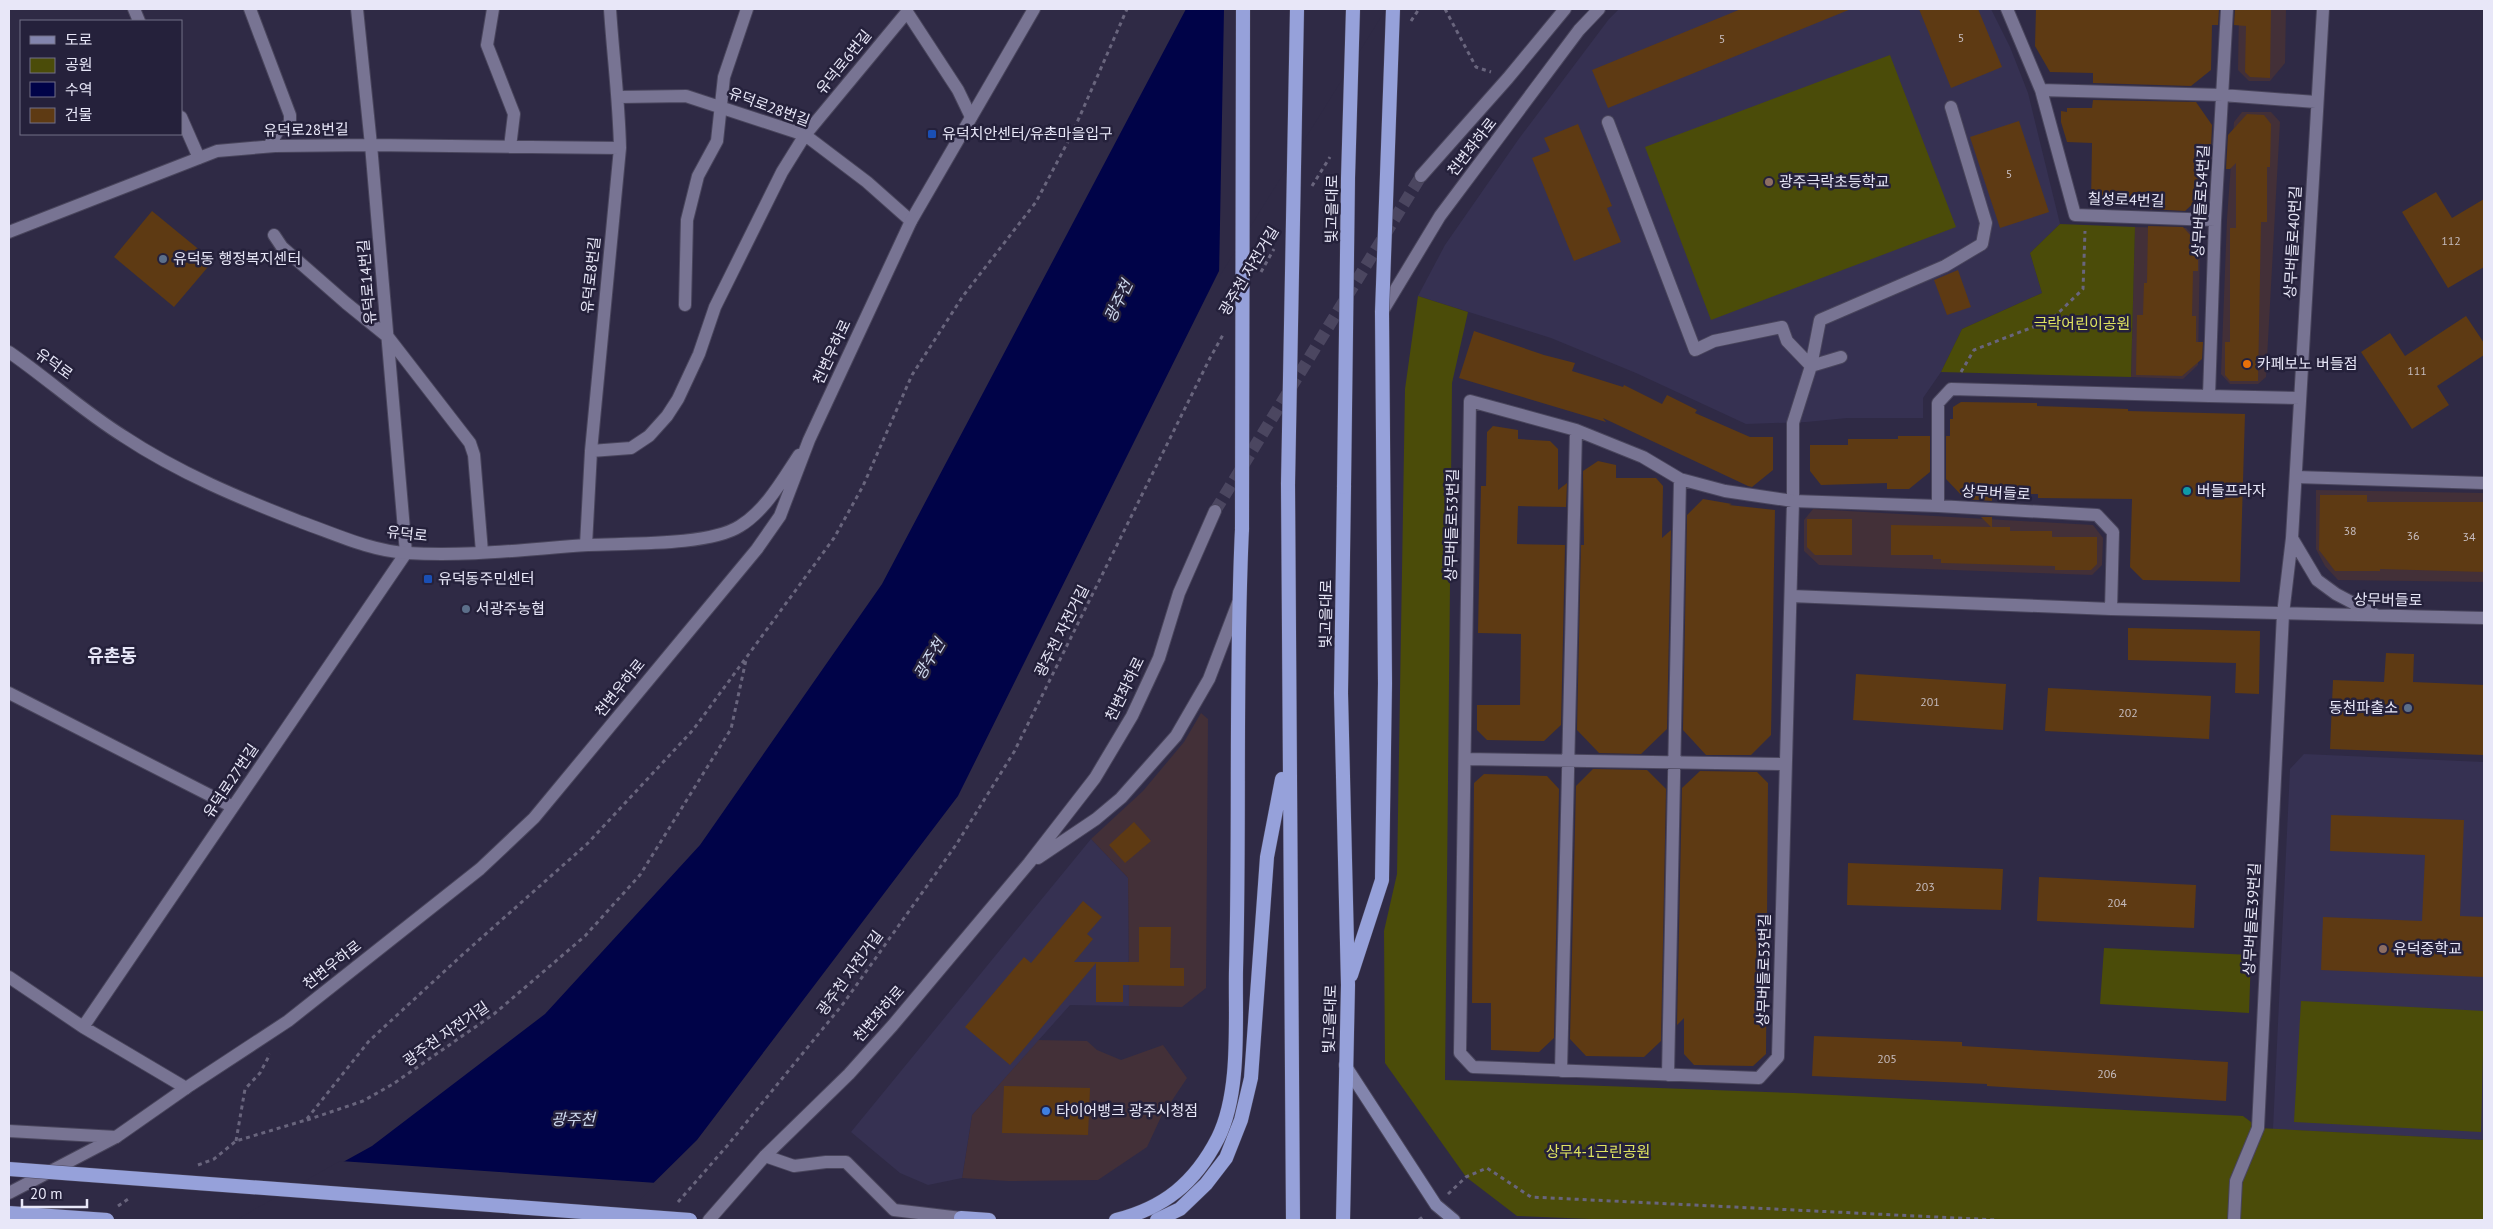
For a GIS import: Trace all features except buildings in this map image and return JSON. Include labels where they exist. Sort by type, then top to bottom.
[{"type":"highway","points":[[1116,1220],[1143,1213],[1172,1196],[1199,1168],[1218,1137],[1228,1107],[1233,1073],[1238,879],[1238,603],[1242,529],[1243,9]]},
{"type":"highway","points":[[1293,1220],[1288,749],[1288,484],[1297,9]]},
{"type":"highway","name":"빛고을대로","points":[[1343,1220],[1348,985],[1341,693],[1348,178],[1353,9]]},
{"type":"highway","points":[[1348,985],[1382,880],[1385,683],[1382,312],[1393,9]]},
{"type":"highway","points":[[1157,1220],[1180,1209],[1206,1184],[1226,1158],[1241,1120],[1251,1078],[1267,857],[1288,749]]},
{"type":"highway","points":[[9,1169],[690,1220]]},
{"type":"highway","points":[[9,1213],[107,1220]]},
{"type":"highway","points":[[961,1218],[989,1220]]},
{"type":"main road","points":[[1345,1064],[1436,1205],[1454,1220]]},
{"type":"street","points":[[250,9],[287,101],[290,115],[290,124],[278,131],[269,146]]},
{"type":"street","name":"유덕로14번길","points":[[357,9],[371,145],[406,553]]},
{"type":"street","points":[[493,9],[487,45],[514,114],[510,147]]},
{"type":"street","name":"유덕로8번길","points":[[586,545],[591,451],[620,148],[619,97],[610,9]]},
{"type":"street","points":[[685,305],[687,220],[698,176],[717,141],[724,77],[747,9]]},
{"type":"street","name":"천변우하로","points":[[9,1193],[116,1137],[288,1021],[480,869],[534,818],[762,542],[780,516],[809,440],[911,221],[1034,9]]},
{"type":"street","name":"천변좌하로","points":[[1422,176],[1508,78],[1565,9]]},
{"type":"street","name":"천변좌하로","points":[[1382,312],[1440,216],[1579,30],[1599,9]]},
{"type":"street","name":"칠성로4번길","points":[[2007,9],[2041,90],[2075,215],[2215,220]]},
{"type":"street","name":"상무버들로54번길","points":[[2210,396],[2215,220],[2227,9]]},
{"type":"street","name":"상무버들로40번길","points":[[2283,614],[2292,538],[2316,102],[2323,9]]},
{"type":"street","points":[[906,10],[958,90],[971,116]]},
{"type":"street","name":"유덕로6번길","points":[[591,451],[631,448],[649,436],[667,416],[678,399],[699,354],[715,306],[782,172],[805,135],[906,10]]},
{"type":"street","points":[[2041,90],[2222,95],[2316,102]]},
{"type":"street","name":"유덕로28번길","points":[[619,97],[686,96],[805,135],[867,182],[911,221]]},
{"type":"street","points":[[1791,596],[1793,423],[1811,366],[1820,320],[1945,266],[1982,244],[1986,223],[1951,107]]},
{"type":"street","points":[[182,119],[199,158]]},
{"type":"street","points":[[1608,122],[1694,350],[1714,341],[1782,327],[1787,340],[1811,366]]},
{"type":"street","name":"유덕로28번길","points":[[9,232],[216,151],[269,146],[371,145],[620,148]]},
{"type":"street","points":[[274,235],[282,247],[346,303],[388,336],[470,443],[474,455],[482,552]]},
{"type":"street","name":"유덕로","points":[[9,352],[121,435],[188,476],[339,536],[406,553],[482,552],[698,538],[740,526],[773,493],[809,440]]},
{"type":"street","points":[[1811,366],[1841,357]]},
{"type":"street","points":[[1938,506],[1938,403],[1951,389],[2300,398]]},
{"type":"street","name":"상무버들로53번길","points":[[1791,596],[1778,1057],[1759,1078],[1474,1068],[1460,1053],[1470,401],[1576,430],[1643,457],[1680,480],[1725,491],[1793,501]]},
{"type":"street","points":[[1561,1071],[1576,430]]},
{"type":"street","points":[[2296,477],[2484,483]]},
{"type":"street","points":[[1668,1075],[1680,480]]},
{"type":"street","name":"상무버들로","points":[[1793,501],[1938,506],[2097,515],[2113,532],[2111,609]]},
{"type":"street","name":"천변좌하로","points":[[709,1220],[765,1156],[849,1074],[1029,863],[1095,778],[1132,716],[1159,658],[1179,593],[1215,511]]},
{"type":"street","points":[[2292,538],[2317,580],[2336,594],[2378,616]]},
{"type":"street","name":"유덕로27번길","points":[[83,1027],[406,553]]},
{"type":"street","name":"상무버들로","points":[[1791,596],[2111,609],[2484,618]]},
{"type":"street","name":"천변좌하로","points":[[1029,863],[1096,819],[1115,803],[1176,736],[1209,679],[1238,603]]},
{"type":"street","name":"상무버들로39번길","points":[[2234,1220],[2236,1181],[2258,1128],[2283,614]]},
{"type":"street","points":[[9,692],[233,807]]},
{"type":"street","points":[[1465,759],[1786,764]]},
{"type":"street","points":[[9,977],[83,1027],[186,1088]]},
{"type":"street","points":[[9,1131],[116,1137]]},
{"type":"street","points":[[765,1156],[794,1166],[826,1162],[846,1162],[894,1210],[922,1220]]},
{"type":"street","points":[[894,1210],[961,1218]]},
{"type":"path","points":[[1408,26],[1419,9]]},
{"type":"path","points":[[1445,9],[1476,67],[1508,78]]},
{"type":"path","points":[[1312,187],[1332,153]]},
{"type":"path","points":[[1951,389],[1974,350],[2051,320],[2083,289],[2085,223],[2075,215]]},
{"type":"path","name":"광주천 자전거길","points":[[1261,272],[1276,247]]},
{"type":"path","name":"광주천 자전거길","points":[[674,1205],[727,1146],[843,1004],[956,845],[1014,752],[1210,358],[1225,332]]},
{"type":"path","name":"광주천 자전거길","points":[[306,1120],[363,1102],[393,1084],[494,1014],[585,936],[640,875],[731,729],[746,659]]},
{"type":"path","points":[[236,1141],[245,1089],[260,1073],[274,1047]]},
{"type":"path","points":[[1436,1205],[1466,1177],[1486,1168],[1531,1197],[1997,1220]]},
{"type":"shaded area","name":"광주극락초등학교","points":[[1619,9],[1991,9],[2010,47],[2028,93],[2060,224],[2030,253],[2042,293],[1962,329],[1941,372],[1923,398],[1923,418],[1847,418],[1806,422],[1746,424],[1636,373],[1551,338],[1418,296],[1445,245],[1518,140],[1609,19]]},
{"type":"shaded area","points":[[2239,9],[2286,9],[2285,63],[2270,81],[2249,81],[2238,70]]},
{"type":"shaded area","points":[[2242,112],[2271,112],[2280,122],[2266,377],[2258,384],[2230,384],[2221,374],[2227,219],[2234,122]]},
{"type":"shaded area","points":[[2135,227],[2186,228],[2200,242],[2198,365],[2183,379],[2131,377]]},
{"type":"shaded area","points":[[2316,490],[2484,493],[2484,582],[2338,580],[2325,566],[2316,549]]},
{"type":"shaded area","points":[[1813,509],[2093,525],[2103,538],[2102,565],[2092,575],[1819,565],[1804,551],[1804,520]]},
{"type":"shaded area","points":[[1201,713],[1208,719],[1206,988],[1182,1007],[1129,1006],[1128,878],[1091,839],[1143,791],[1184,742]]},
{"type":"shaded area","name":"유덕중학교","points":[[2304,754],[2484,762],[2484,1140],[2273,1129],[2290,769]]},
{"type":"shaded area","points":[[1091,839],[1128,878],[1129,1006],[1070,1005],[972,1115],[962,1178],[928,1185],[900,1173],[851,1132]]},
{"type":"shaded area","points":[[1038,1040],[1087,1041],[1097,1050],[1121,1060],[1163,1045],[1187,1078],[1161,1117],[1147,1147],[1098,1180],[1008,1181],[962,1178],[972,1115]]},
{"type":"green space","points":[[1890,55],[1956,227],[1711,320],[1645,147]]},
{"type":"green space","name":"극락어린이공원","points":[[2060,224],[2135,227],[2131,377],[1941,372],[1962,329],[2042,293],[2030,253]]},
{"type":"green space","name":"상무4-1근린공원","points":[[1418,296],[1468,312],[1452,383],[1445,1080],[1794,1093],[2243,1116],[2259,1128],[2484,1140],[2484,1220],[1615,1220],[1517,1216],[1466,1177],[1385,1063],[1384,931],[1397,874],[1405,389]]},
{"type":"green space","points":[[2104,948],[2251,955],[2249,1013],[2100,1004]]},
{"type":"green space","points":[[2301,1001],[2484,1011],[2481,1132],[2294,1122]]},
{"type":"water","name":"광주천","points":[[1186,9],[1383,9],[1221,267],[958,796],[697,1140],[616,1220],[238,1220],[372,1146],[545,1014],[700,845],[882,584]]},
{"type":"pier","points":[[1224,9],[1386,9],[1219,277]]},
{"type":"pier","points":[[340,1161],[657,1183],[620,1220],[236,1220]]},
{"type":"tunnel","points":[[1215,511],[1421,176]]},
{"type":"place","name":"유덕치안센터/유촌마을입구","points":[[932,134]]},
{"type":"place","name":"광주극락초등학교","points":[[1769,182]]},
{"type":"place","name":"유덕동 행정복지센터","points":[[163,259]]},
{"type":"place","name":"카페보노 버들점","points":[[2247,364]]},
{"type":"place","name":"버들프라자","points":[[2187,491]]},
{"type":"place","name":"유덕동주민센터","points":[[428,579]]},
{"type":"place","name":"서광주농협","points":[[466,609]]},
{"type":"place","name":"동천파출소","points":[[2408,708]]},
{"type":"place","name":"유덕중학교","points":[[2383,949]]},
{"type":"place","name":"타이어뱅크 광주시청점","points":[[1046,1111]]},
{"type":"district","name":"유촌동","points":[[112,656]]}]
